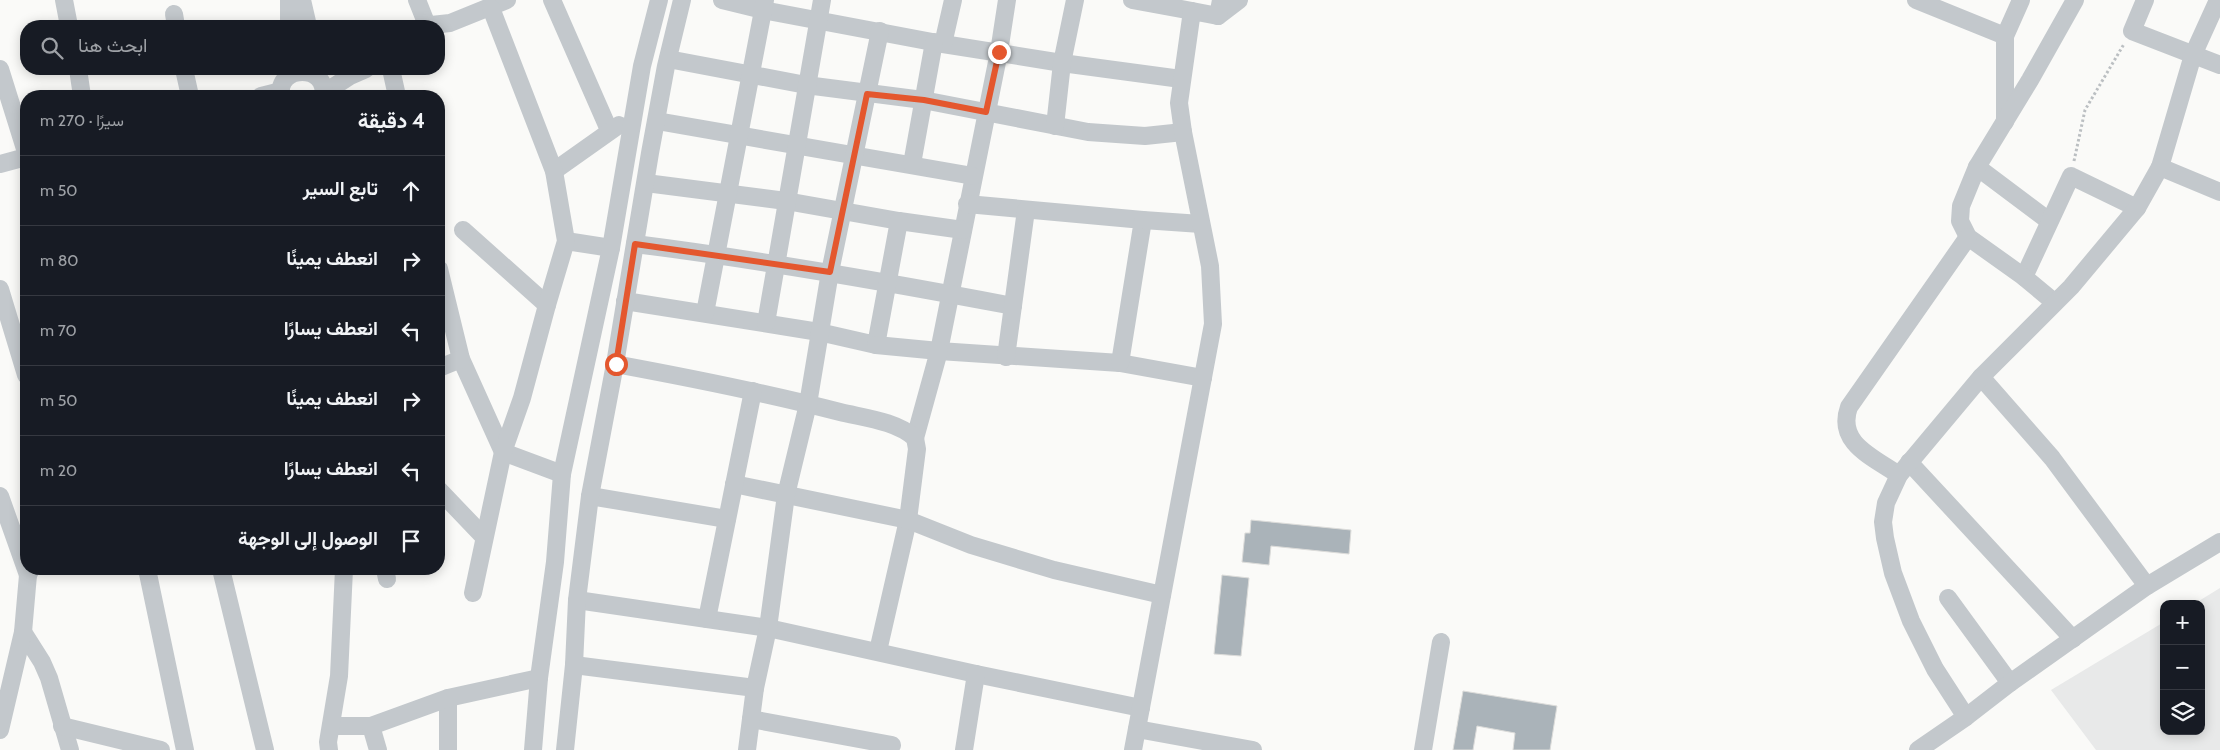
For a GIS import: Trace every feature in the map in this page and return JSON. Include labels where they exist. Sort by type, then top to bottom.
[{"type":"street","points":[[64,0],[68,20]]},
{"type":"street","points":[[288,20],[289,0]]},
{"type":"street","points":[[302,0],[307,20]]},
{"type":"street","points":[[417,0],[430,20]]},
{"type":"street","points":[[445,23],[491,8],[508,0]]},
{"type":"street","points":[[552,0],[609,130]]},
{"type":"street","points":[[533,750],[539,678],[555,562],[562,474],[611,248],[642,66],[659,0]]},
{"type":"street","points":[[565,750],[574,665],[577,600],[590,496],[616,364],[625,301],[668,59],[682,0]]},
{"type":"street","points":[[722,0],[764,5],[818,20],[939,43],[1062,63],[1181,79]]},
{"type":"street","points":[[766,323],[822,0]]},
{"type":"street","points":[[912,164],[924,100],[953,0]]},
{"type":"street","points":[[878,651],[908,520],[917,449],[915,438],[939,351],[1008,0]]},
{"type":"street","points":[[1054,126],[1062,63],[1075,0]]},
{"type":"street","points":[[1136,0],[1192,11],[1219,8],[1239,0]]},
{"type":"street","points":[[1916,0],[2005,36]]},
{"type":"street","points":[[2005,122],[2005,36],[2021,0]]},
{"type":"street","points":[[2054,302],[2024,276],[1968,237],[1960,221],[1961,206],[1977,167],[2075,0]]},
{"type":"street","points":[[2145,0],[2132,31],[2220,65]]},
{"type":"street","points":[[1966,717],[1934,669],[1919,641],[1893,573],[1883,522],[1886,503],[1904,468],[1981,377],[2071,287],[2137,208],[2160,167],[2193,55],[2218,0]]},
{"type":"street","points":[[705,313],[749,74],[764,5]]},
{"type":"street","points":[[474,593],[502,452],[522,398],[566,241],[554,171],[491,8]]},
{"type":"street","points":[[1133,750],[1204,378],[1212,324],[1210,266],[1179,103],[1192,11]]},
{"type":"street","points":[[747,750],[755,688],[768,628],[786,495],[808,404],[830,272],[880,31]]},
{"type":"street","points":[[668,59],[806,85],[924,100],[1054,126],[1121,135],[1145,136],[1183,132]]},
{"type":"street","points":[[0,69],[20,133]]},
{"type":"street","points":[[79,75],[81,90]]},
{"type":"street","points":[[185,75],[189,90]]},
{"type":"street","points":[[282,90],[284,81],[288,75]]},
{"type":"street","points":[[317,75],[322,90]]},
{"type":"street","points":[[330,90],[352,75]]},
{"type":"street","points":[[393,75],[396,90]]},
{"type":"street","points":[[554,171],[609,130],[633,117]]},
{"type":"street","points":[[657,121],[973,176]]},
{"type":"street","points":[[0,164],[20,159]]},
{"type":"street","points":[[1977,167],[2049,221]]},
{"type":"street","points":[[2160,167],[2220,192]]},
{"type":"street","points":[[2024,276],[2071,176],[2137,208]]},
{"type":"street","points":[[646,183],[786,201],[963,230]]},
{"type":"street","points":[[967,204],[1201,224]]},
{"type":"street","points":[[1006,357],[1026,210]]},
{"type":"street","points":[[1120,363],[1143,220]]},
{"type":"street","points":[[876,345],[899,221]]},
{"type":"street","points":[[463,230],[547,305]]},
{"type":"street","points":[[1968,237],[1849,407],[1845,420],[1849,436],[1856,445],[1904,468],[2073,640]]},
{"type":"street","points":[[566,241],[611,248]]},
{"type":"street","points":[[635,244],[830,272],[1013,306]]},
{"type":"street","points":[[0,289],[20,355]]},
{"type":"street","points":[[445,294],[461,359],[502,452],[562,474]]},
{"type":"street","points":[[625,301],[819,332],[876,345],[1006,357],[1120,363],[1204,378]]},
{"type":"street","points":[[445,366],[461,359]]},
{"type":"street","points":[[616,364],[753,391],[808,404],[899,427],[915,438]]},
{"type":"street","points":[[1981,377],[2052,458],[2147,586]]},
{"type":"street","points":[[707,619],[753,391]]},
{"type":"street","points":[[734,484],[908,520],[971,545],[1054,570],[1162,595]]},
{"type":"street","points":[[0,496],[20,547]]},
{"type":"street","points":[[445,496],[484,537]]},
{"type":"street","points":[[590,496],[727,519]]},
{"type":"street","points":[[1918,750],[2147,586],[2220,542]]},
{"type":"street","points":[[0,730],[22,632],[30,575]]},
{"type":"street","points":[[148,575],[185,750]]},
{"type":"street","points":[[222,575],[265,750]]},
{"type":"street","points":[[329,750],[339,676],[344,575]]},
{"type":"street","points":[[1948,598],[2010,683]]},
{"type":"street","points":[[577,600],[768,628],[1141,708]]},
{"type":"street","points":[[22,632],[42,662],[49,678],[70,750]]},
{"type":"street","points":[[1422,750],[1441,642]]},
{"type":"street","points":[[574,665],[755,688]]},
{"type":"street","points":[[964,750],[976,674]]},
{"type":"street","points":[[331,726],[371,726],[448,698],[539,678]]},
{"type":"street","points":[[448,698],[448,750]]},
{"type":"street","points":[[752,719],[892,745]]},
{"type":"street","points":[[62,726],[161,750]]},
{"type":"street","points":[[371,726],[378,750]]},
{"type":"street","points":[[1137,729],[1252,750]]},
{"type":"path","points":[[2071,176],[2085,110],[2132,31]]},
{"type":"shaded area","points":[[2220,588],[2220,750],[2096,750],[2051,690],[2160,624],[2160,735],[2205,735],[2205,600],[2200,600]]},
{"type":"building","points":[[1251,520],[1351,530],[1349,554],[1271,546],[1269,565],[1242,562],[1245,533],[1250,533]]},
{"type":"building","points":[[1222,575],[1249,578],[1241,656],[1214,654]]},
{"type":"building","points":[[1463,691],[1557,706],[1550,750],[1513,750],[1515,733],[1477,726],[1473,750],[1453,750]]},
{"type":"route","points":[[616,364],[635,244],[830,272],[867,94],[924,100],[986,112],[999,52]]}]
